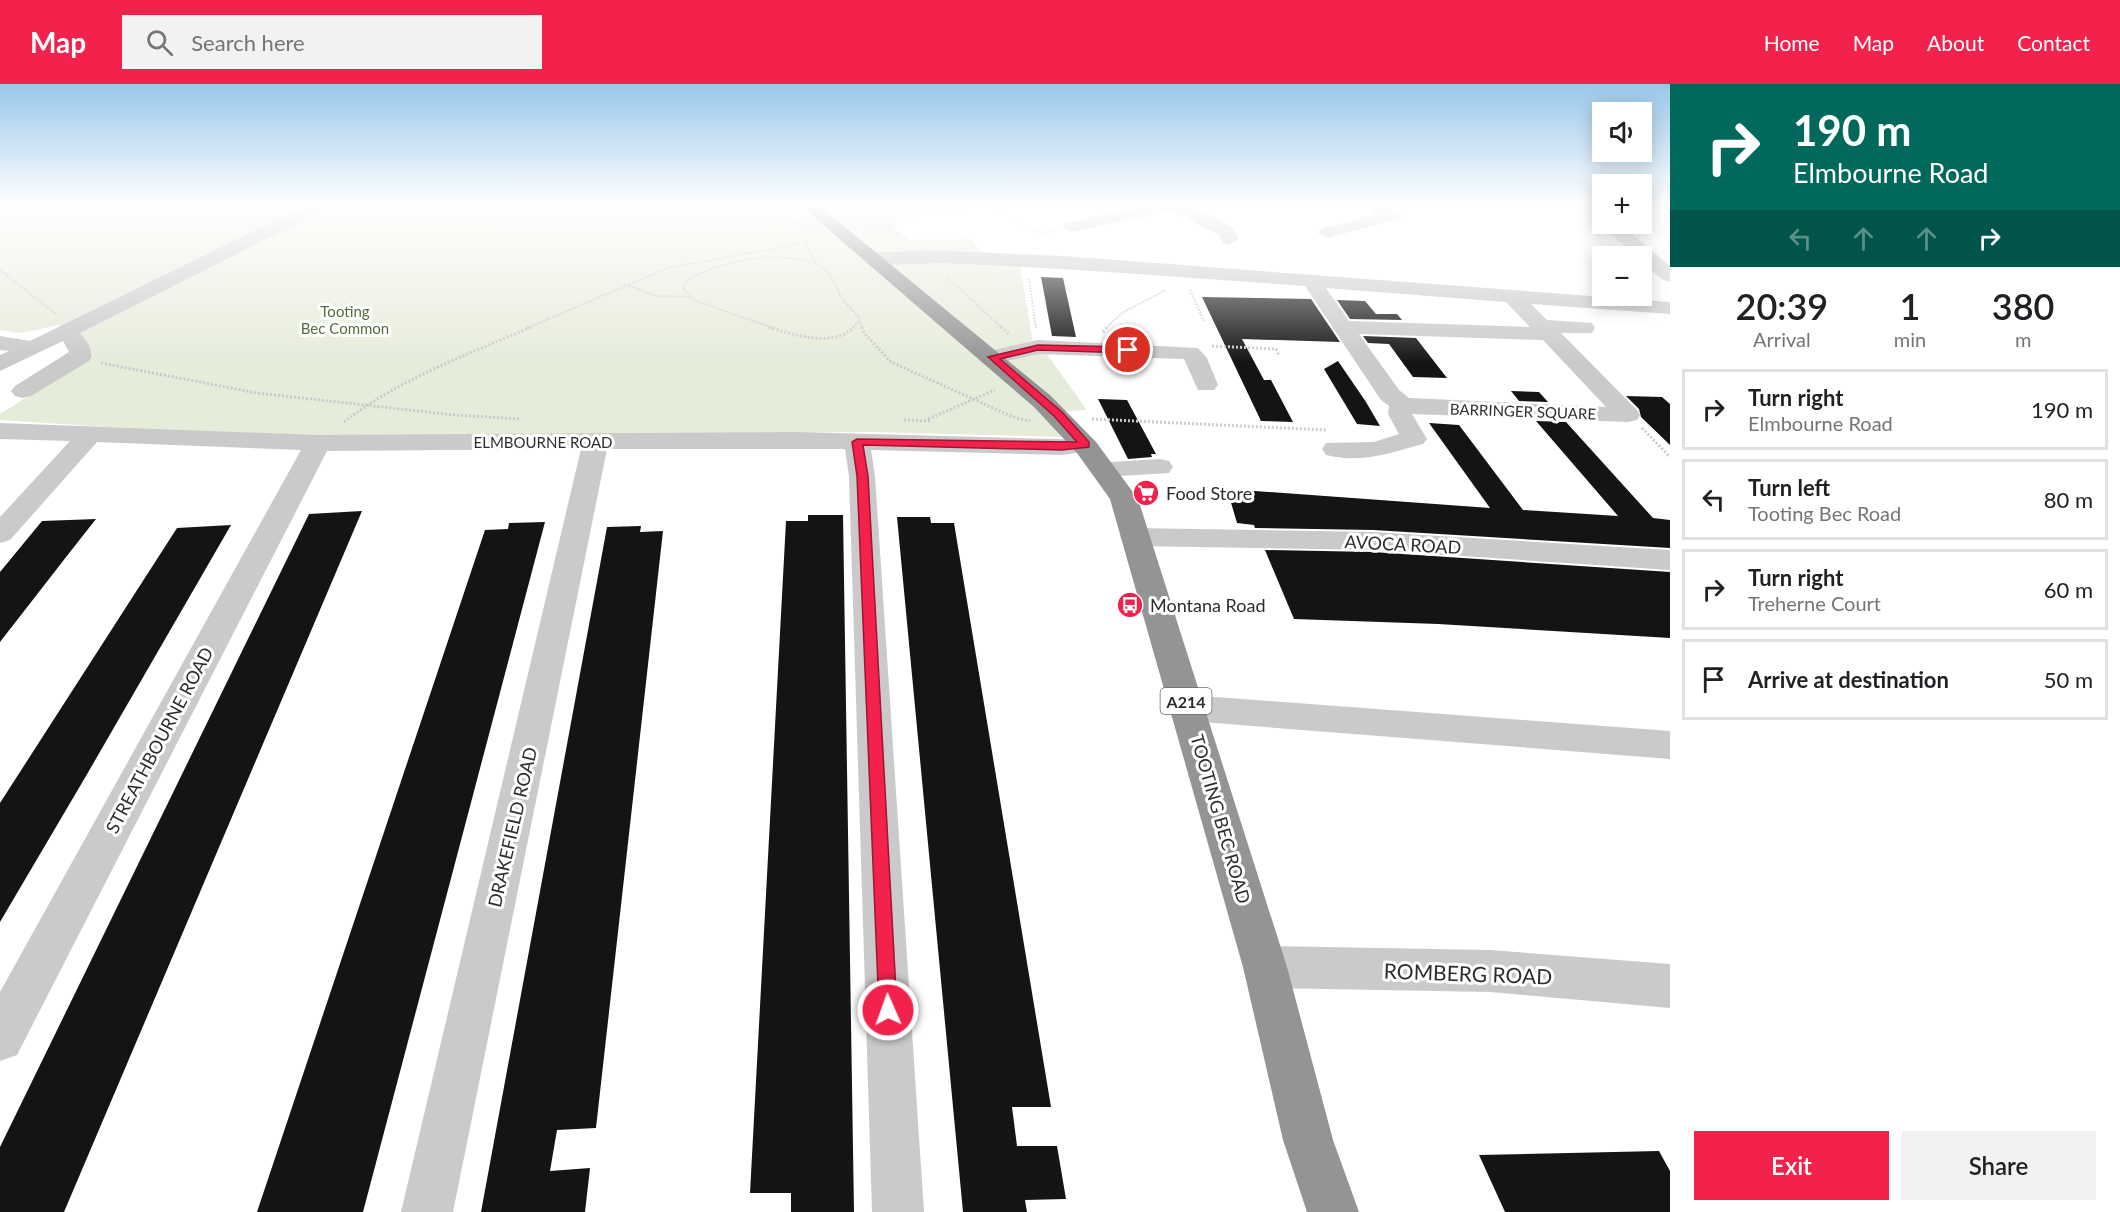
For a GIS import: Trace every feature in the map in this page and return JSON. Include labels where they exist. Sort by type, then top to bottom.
[{"type":"highway","name":"TOOTING BEC ROAD","points":[[874,259],[993,357],[1092,444],[1124,500],[1189,708],[1265,967],[1308,1140],[1333,1212]]},
{"type":"street","points":[[0,364],[214,258]]},
{"type":"street","points":[[874,259],[897,258]]},
{"type":"street","points":[[966,258],[1026,260],[1670,308]]},
{"type":"street","points":[[1649,258],[1670,276]]},
{"type":"street","points":[[1311,281],[1390,395],[1401,404],[1400,414],[1414,439],[1393,443],[1378,450],[1334,440]]},
{"type":"street","name":"BARRINGER SQUARE","points":[[1512,296],[1628,415]]},
{"type":"street","points":[[1343,327],[1545,330],[1584,328]]},
{"type":"street","points":[[23,391],[81,356],[79,344],[71,329]]},
{"type":"street","points":[[0,343],[33,348]]},
{"type":"street","points":[[993,357],[1038,347],[1190,353],[1196,358],[1206,385]]},
{"type":"street","name":"BARRINGER SQUARE","points":[[1401,404],[1422,408],[1628,415]]},
{"type":"street","name":"ELMBOURNE ROAD","points":[[0,431],[318,443],[857,442],[1062,447],[1092,444],[1160,466]]},
{"type":"street","points":[[0,534],[89,435]]},
{"type":"street","name":"DRAKEFIELD ROAD","points":[[427,1212],[596,442]]},
{"type":"street","points":[[857,442],[862,476],[898,1212]]},
{"type":"street","name":"STREATHBOURNE ROAD","points":[[0,1038],[318,443]]},
{"type":"street","name":"AVOCA ROAD","points":[[1135,537],[1373,541],[1670,560]]},
{"type":"street","points":[[1189,708],[1670,745]]},
{"type":"street","name":"ROMBERG ROAD","points":[[1265,967],[1490,971],[1670,987]]},
{"type":"path","points":[[368,404],[404,384],[624,284],[668,268],[725,258]]},
{"type":"path","points":[[690,297],[683,289],[686,280],[709,270],[761,259],[782,258]]},
{"type":"path","points":[[795,258],[816,263],[824,268],[842,299],[858,319],[864,333],[891,362],[976,398],[1013,417],[1035,423]]},
{"type":"path","points":[[813,258],[816,263]]},
{"type":"path","points":[[1026,260],[1038,347]]},
{"type":"path","points":[[0,270],[71,329]]},
{"type":"path","points":[[943,273],[1016,340]]},
{"type":"path","points":[[624,284],[657,296],[690,297],[799,337],[833,337],[851,330],[858,319]]},
{"type":"path","points":[[1185,287],[1188,286],[1204,321]]},
{"type":"path","points":[[1108,349],[1102,334],[1106,326],[1135,306],[1169,288]]},
{"type":"path","points":[[1190,353],[1198,346],[1276,349],[1279,356]]},
{"type":"path","points":[[81,356],[102,364],[257,393],[454,415],[529,419]]},
{"type":"path","points":[[895,420],[927,420],[997,389]]},
{"type":"path","points":[[1628,415],[1670,457]]},
{"type":"path","points":[[1092,444],[1334,440]]},
{"type":"green space","name":"Tooting Bec Common","points":[[0,258],[983,258],[986,262],[1020,265],[1033,342],[1043,349],[1087,410],[1039,413],[1067,437],[870,432],[324,436],[0,420],[0,414],[93,356],[82,338],[59,325],[21,333],[0,330]]},
{"type":"building","points":[[1041,277],[1063,278],[1076,337],[1052,336]]},
{"type":"building","points":[[1202,297],[1311,299],[1340,342],[1242,339],[1264,380],[1271,380],[1293,422],[1261,421]]},
{"type":"building","points":[[1337,300],[1365,301],[1376,314],[1397,314],[1402,320],[1350,319]]},
{"type":"building","points":[[1363,336],[1416,338],[1447,378],[1413,377],[1389,344],[1368,343]]},
{"type":"building","points":[[1338,361],[1380,426],[1357,424],[1324,369]]},
{"type":"building","points":[[1511,391],[1539,392],[1548,402],[1519,401]]},
{"type":"building","points":[[1626,396],[1662,397],[1670,404],[1670,445],[1641,417],[1639,409]]},
{"type":"building","points":[[1098,399],[1127,400],[1156,454],[1151,454],[1152,457],[1128,459]]},
{"type":"building","points":[[1536,421],[1566,422],[1653,518],[1670,520],[1670,548],[1373,530],[1255,528],[1254,525],[1237,523],[1227,489],[1490,508],[1429,423],[1459,425],[1523,510],[1618,516]]},
{"type":"building","points":[[362,511],[64,1212],[0,1212],[0,1147],[309,514]]},
{"type":"building","points":[[808,515],[843,515],[854,1212],[791,1212],[791,1193],[750,1193],[786,521],[808,521]]},
{"type":"building","points":[[897,517],[930,517],[931,523],[954,523],[1051,1107],[1012,1107],[1017,1146],[1057,1146],[1066,1199],[1025,1200],[1027,1212],[963,1212]]},
{"type":"building","points":[[96,519],[0,642],[0,572],[42,521]]},
{"type":"building","points":[[545,522],[363,1212],[257,1212],[485,530],[508,529],[509,523]]},
{"type":"building","points":[[231,525],[0,922],[0,803],[177,528]]},
{"type":"building","points":[[641,526],[640,532],[663,531],[596,1128],[557,1130],[550,1171],[590,1168],[585,1212],[481,1212],[607,527]]},
{"type":"building","points":[[1265,550],[1373,552],[1670,572],[1670,638],[1438,624],[1294,619]]},
{"type":"building","points":[[1659,1151],[1670,1171],[1670,1212],[1505,1212],[1479,1155]]},
{"type":"place","name":"Food Store","points":[[1146,493]]},
{"type":"place","name":"Montana Road","points":[[1130,605]]},
{"type":"route","points":[[888,1010],[874,694],[862,476],[857,442],[989,443],[1062,447],[1085,445],[1058,414],[993,357],[1038,347],[1128,350]]}]
